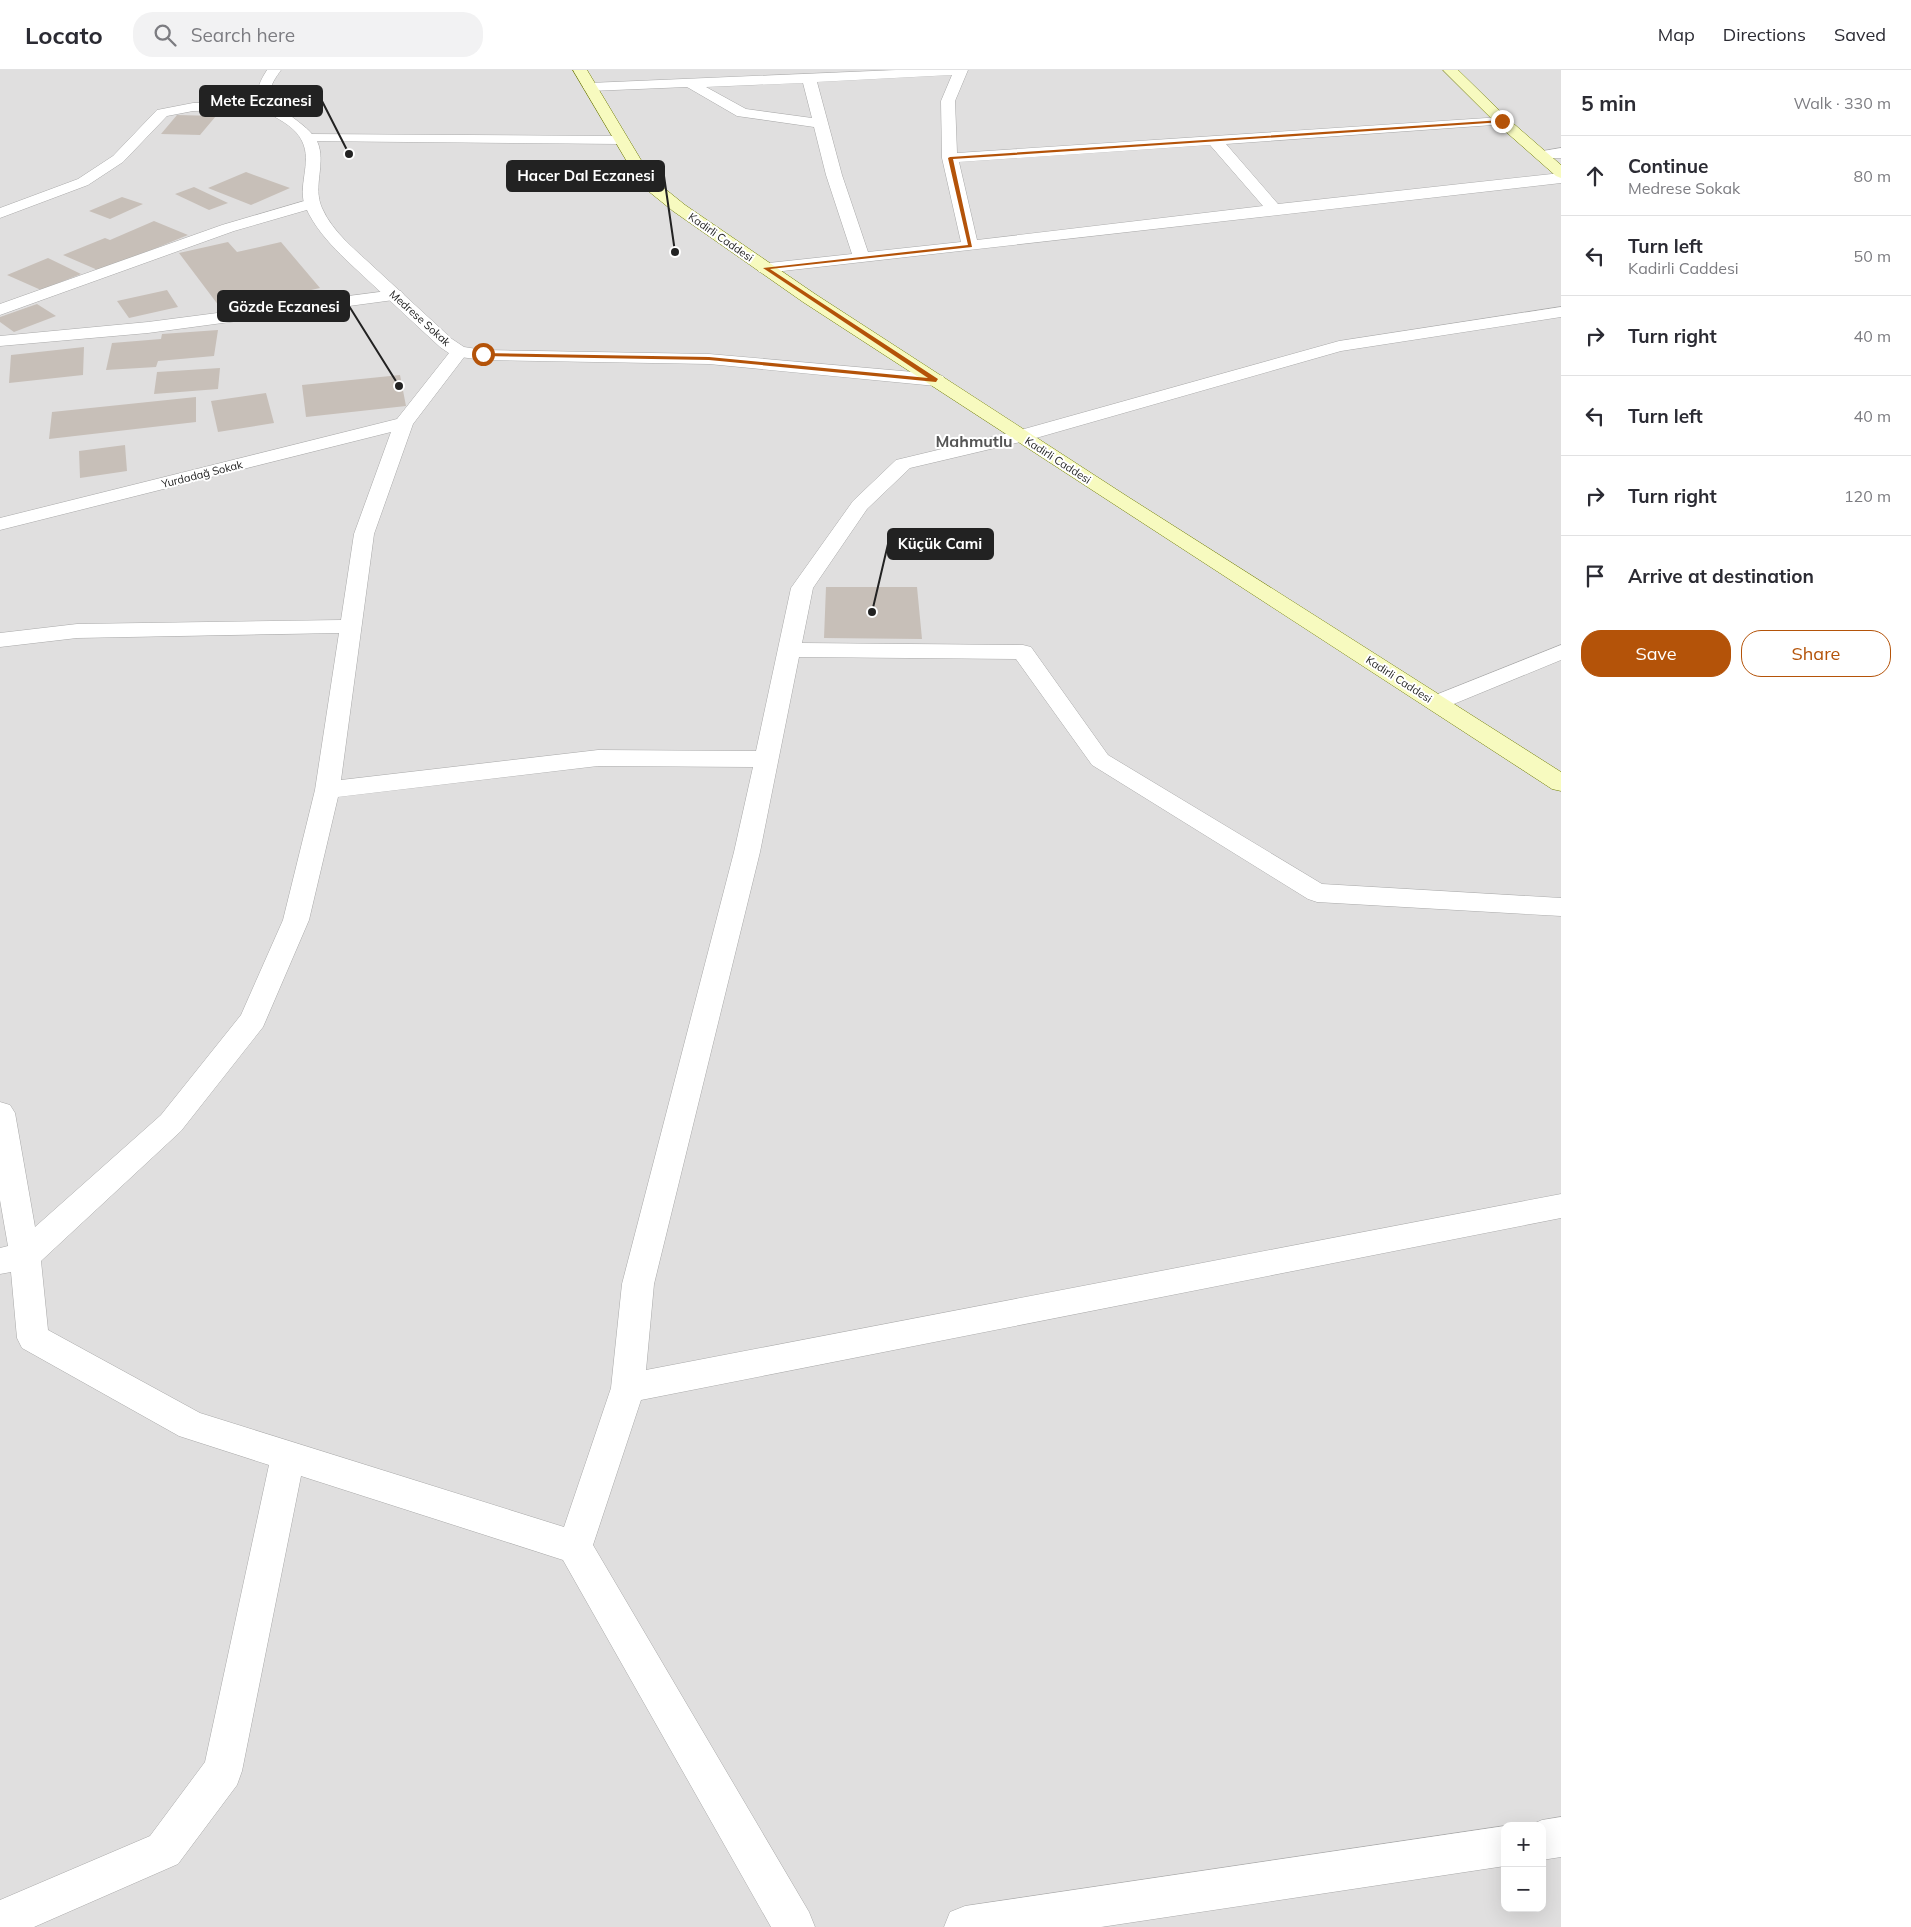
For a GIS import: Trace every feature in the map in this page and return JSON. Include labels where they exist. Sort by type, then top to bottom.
[{"type":"main road","name":"Kadirli Caddesi","points":[[580,70],[637,167],[653,188],[685,213],[765,268],[1022,436],[1561,783]]},
{"type":"main road","points":[[1450,70],[1502,121],[1561,173]]},
{"type":"street","points":[[274,70],[264,83],[262,96],[268,106],[297,125],[308,138],[621,140]]},
{"type":"street","points":[[590,87],[960,70],[948,101],[950,158],[970,246]]},
{"type":"street","points":[[809,78],[834,175],[862,258]]},
{"type":"street","points":[[689,83],[742,113],[822,124]]},
{"type":"street","points":[[0,213],[83,182],[118,159],[162,113],[193,107],[268,106]]},
{"type":"street","points":[[950,158],[1502,121]]},
{"type":"street","name":"Medrese Sokak","points":[[308,138],[315,152],[310,180],[311,204],[321,223],[339,244],[446,343],[459,352],[709,359],[936,380]]},
{"type":"street","points":[[1214,140],[1274,210]]},
{"type":"street","points":[[1542,155],[1561,153]]},
{"type":"street","points":[[765,268],[1561,178]]},
{"type":"street","points":[[0,310],[228,228],[311,204]]},
{"type":"street","points":[[0,341],[43,339],[395,295]]},
{"type":"street","points":[[575,1547],[628,1388],[638,1284],[747,852],[802,588],[860,505],[903,464],[1022,436],[1339,346],[1561,312]]},
{"type":"street","points":[[13,1259],[171,1123],[253,1020],[296,920],[327,790],[364,534],[404,423],[459,352]]},
{"type":"street","name":"Yurdadağ Sokak","points":[[0,524],[404,423]]},
{"type":"street","points":[[0,640],[77,631],[351,626]]},
{"type":"street","points":[[789,650],[1023,652],[1100,760],[1318,893],[1561,907]]},
{"type":"street","points":[[1436,703],[1561,652]]},
{"type":"street","points":[[327,790],[598,758],[767,759]]},
{"type":"street","points":[[0,1113],[13,1259],[33,1338],[191,1426],[575,1547],[794,1927]]},
{"type":"street","points":[[628,1388],[1561,1206]]},
{"type":"street","points":[[0,1922],[164,1850],[222,1770],[288,1456]]},
{"type":"street","points":[[1546,1839],[1561,1837]]},
{"type":"street","points":[[965,1927],[1501,1847]]},
{"type":"shaded area","points":[[0,70],[1561,70],[1561,1927],[0,1927]]},
{"type":"building","points":[[177,115],[216,116],[200,135],[161,134]]},
{"type":"building","points":[[246,172],[290,188],[251,205],[208,188]]},
{"type":"building","points":[[194,187],[228,203],[209,210],[175,194]]},
{"type":"building","points":[[122,197],[143,204],[110,219],[89,211]]},
{"type":"building","points":[[154,221],[188,235],[100,271],[63,255],[105,238],[110,240]]},
{"type":"building","points":[[228,242],[237,252],[281,242],[320,288],[222,310],[179,253]]},
{"type":"building","points":[[48,258],[81,274],[41,290],[7,275]]},
{"type":"building","points":[[167,290],[178,307],[129,318],[117,301]]},
{"type":"building","points":[[37,304],[56,316],[14,332],[0,322],[0,317]]},
{"type":"building","points":[[218,330],[214,356],[158,361],[156,367],[106,370],[112,343],[161,339],[162,334]]},
{"type":"building","points":[[84,347],[83,375],[9,383],[11,355]]},
{"type":"building","points":[[220,368],[218,389],[154,394],[157,372]]},
{"type":"building","points":[[400,375],[406,406],[306,417],[302,385]]},
{"type":"building","points":[[266,393],[274,423],[218,432],[211,401]]},
{"type":"building","points":[[196,397],[196,422],[49,439],[52,412]]},
{"type":"building","points":[[125,445],[127,471],[80,478],[79,451]]},
{"type":"building","points":[[826,587],[917,587],[922,639],[824,638]]},
{"type":"place","name":"Mete Eczanesi","points":[[349,154]]},
{"type":"place","name":"Hacer Dal Eczanesi","points":[[675,252]]},
{"type":"place","name":"Gözde Eczanesi","points":[[399,386]]},
{"type":"place","name":"Küçük Cami","points":[[872,612]]},
{"type":"district","name":"Mahmutlu","points":[[974,441]]},
{"type":"route","points":[[483,354],[709,359],[936,380],[765,268],[970,246],[950,158],[1502,121]]}]
